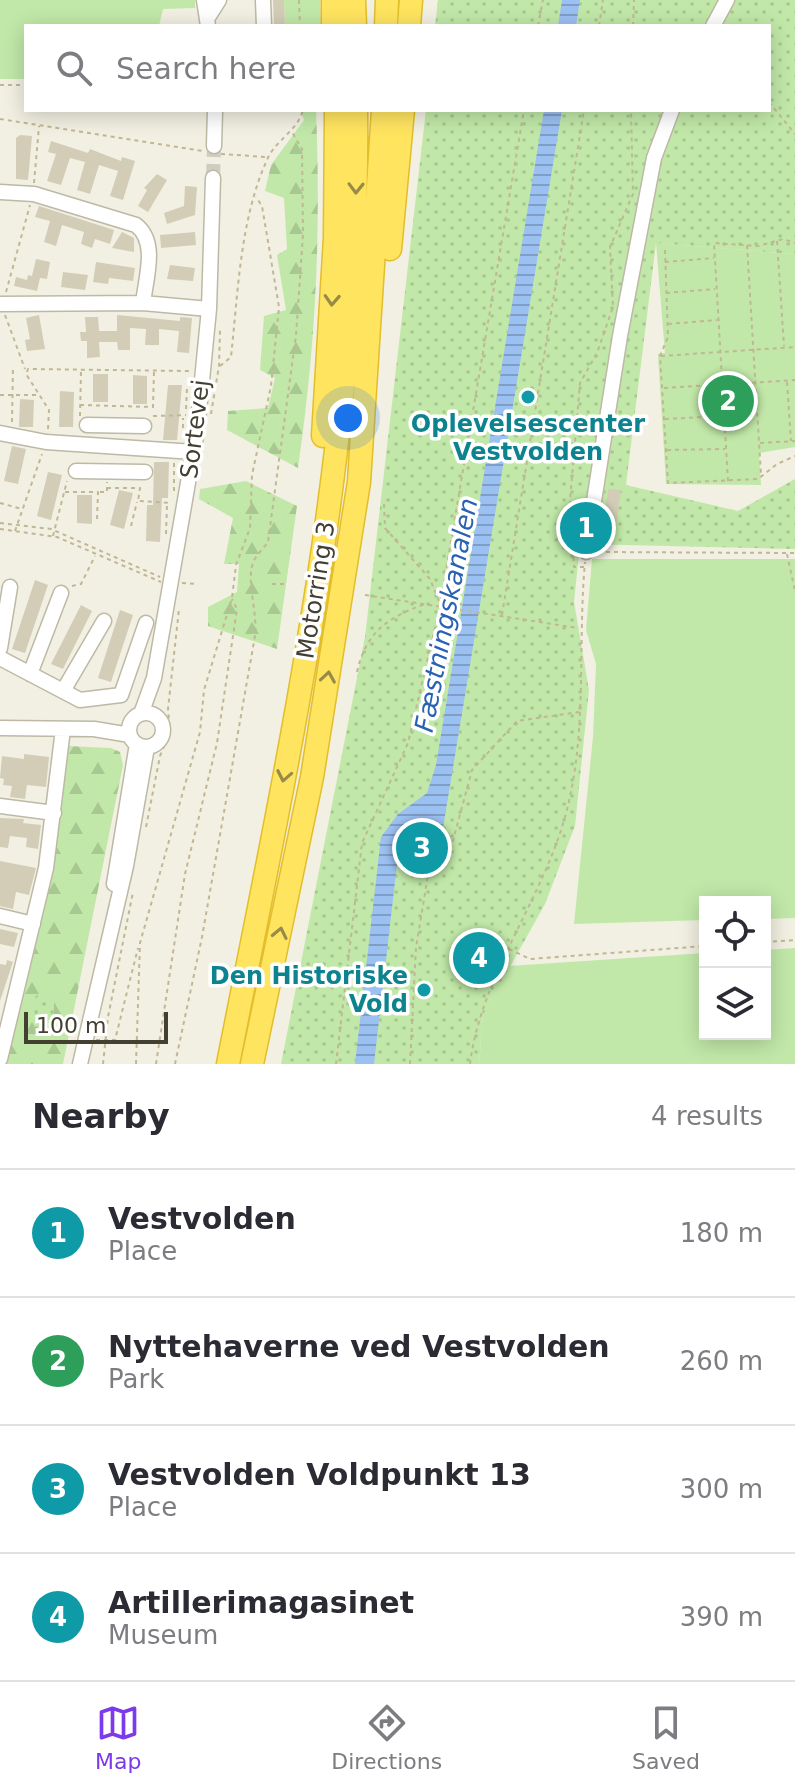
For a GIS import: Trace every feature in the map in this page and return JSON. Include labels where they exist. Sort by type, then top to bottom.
[{"type":"highway","points":[[333,0],[333,24]]},
{"type":"highway","points":[[354,0],[355,24]]},
{"type":"highway","points":[[386,24],[387,0]]},
{"type":"highway","points":[[409,24],[411,0]]},
{"type":"highway","points":[[311,617],[312,519],[329,370],[336,112]]},
{"type":"highway","name":"Motorring 3","points":[[228,1064],[286,771],[345,370],[355,236],[356,112]]},
{"type":"highway","points":[[368,364],[383,112]]},
{"type":"highway","points":[[368,364],[384,292],[403,112]]},
{"type":"highway","name":"Motorring 3","points":[[252,1064],[312,777],[359,482],[368,364]]},
{"type":"street","points":[[204,0],[208,22]]},
{"type":"street","points":[[208,22],[219,0]]},
{"type":"street","points":[[263,0],[264,24]]},
{"type":"street","points":[[714,24],[727,0]]},
{"type":"street","points":[[212,150],[215,112]]},
{"type":"street","points":[[586,552],[623,321],[654,158],[671,112]]},
{"type":"street","name":"Sortevej","points":[[80,1064],[107,936],[140,729],[177,583],[209,309],[213,178]]},
{"type":"street","points":[[0,192],[34,194],[136,225],[146,233],[149,244],[143,303]]},
{"type":"street","points":[[1,304],[143,303],[209,309]]},
{"type":"street","points":[[84,422],[108,425],[148,421]]},
{"type":"street","points":[[108,425],[108,472]]},
{"type":"street","points":[[6,434],[46,442],[194,452]]},
{"type":"street","points":[[73,472],[145,472]]},
{"type":"street","points":[[0,648],[10,587]]},
{"type":"street","points":[[30,674],[61,593]]},
{"type":"street","points":[[63,691],[104,621]]},
{"type":"street","points":[[0,658],[80,700],[121,695],[146,623]]},
{"type":"street","points":[[0,728],[140,729]]},
{"type":"street","points":[[0,1059],[6,1008],[33,924],[54,813],[63,729]]},
{"type":"street","points":[[0,806],[54,813]]},
{"type":"street","points":[[0,916],[33,924]]},
{"type":"path","points":[[299,0],[300,24]]},
{"type":"path","points":[[538,24],[543,0]]},
{"type":"path","points":[[599,24],[603,0]]},
{"type":"path","points":[[633,24],[634,0]]},
{"type":"path","points":[[0,85],[24,85]]},
{"type":"path","points":[[771,104],[795,134]]},
{"type":"path","points":[[0,119],[259,154],[267,158],[292,132],[302,112]]},
{"type":"path","points":[[336,1064],[362,843],[408,743],[440,606],[524,112]]},
{"type":"path","points":[[502,615],[584,112]]},
{"type":"path","points":[[585,567],[574,567],[572,542],[570,500],[577,406],[580,383],[597,353],[613,307],[610,247],[633,194],[631,112]]},
{"type":"path","points":[[15,531],[46,442],[50,415],[25,370],[1,304],[34,194],[39,126]]},
{"type":"path","points":[[175,1064],[202,937],[255,636],[258,617],[251,579],[253,562],[268,542],[296,335],[303,235],[302,149],[292,132]]},
{"type":"path","name":"Sortevej","points":[[209,425],[219,366],[231,357],[240,274],[267,158]]},
{"type":"path","points":[[86,1038],[105,1042],[115,1040],[200,732],[204,690],[232,598],[236,565],[250,528],[252,475],[278,335],[279,307],[262,206],[256,197]]},
{"type":"path","points":[[776,240],[784,348]]},
{"type":"path","points":[[728,482],[714,243],[758,246],[776,240],[795,243]]},
{"type":"path","points":[[746,244],[762,477]]},
{"type":"path","points":[[665,250],[668,337],[660,356],[668,483],[728,482],[762,477],[777,464],[795,456]]},
{"type":"path","points":[[665,262],[715,257]]},
{"type":"path","points":[[666,293],[717,289]]},
{"type":"path","points":[[668,324],[718,320]]},
{"type":"path","points":[[660,356],[795,347]]},
{"type":"path","points":[[6,434],[13,395],[13,366]]},
{"type":"path","points":[[81,369],[80,405],[84,422]]},
{"type":"path","points":[[25,370],[202,371]]},
{"type":"path","points":[[80,405],[153,407],[154,371]]},
{"type":"path","points":[[662,388],[795,380]]},
{"type":"path","points":[[759,443],[793,441],[787,381]]},
{"type":"path","points":[[183,436],[187,387]]},
{"type":"path","points":[[0,395],[39,394]]},
{"type":"path","points":[[664,419],[724,416]]},
{"type":"path","points":[[148,421],[183,417]]},
{"type":"path","points":[[666,450],[726,449]]},
{"type":"path","points":[[138,501],[173,503],[174,463]]},
{"type":"path","points":[[53,536],[64,492],[73,472]]},
{"type":"path","points":[[64,492],[107,492],[108,472]]},
{"type":"path","points":[[107,488],[140,488],[131,526]]},
{"type":"path","points":[[97,520],[98,492]]},
{"type":"path","points":[[0,503],[22,509]]},
{"type":"path","points":[[166,539],[167,503]]},
{"type":"path","points":[[384,504],[385,528],[430,579],[440,606]]},
{"type":"path","points":[[0,523],[55,530],[177,583]]},
{"type":"path","points":[[0,529],[53,536],[144,577],[197,584]]},
{"type":"path","points":[[470,1064],[482,1008],[506,950],[548,870],[563,823],[577,761],[581,712],[579,628],[586,552],[795,553]]},
{"type":"path","points":[[786,553],[795,591]]},
{"type":"path","points":[[61,593],[81,584],[96,555]]},
{"type":"path","points":[[272,584],[288,584]]},
{"type":"path","points":[[365,595],[579,628]]},
{"type":"path","points":[[156,1064],[185,874],[217,743],[237,609],[232,598]]},
{"type":"path","points":[[357,672],[363,645],[372,635],[427,604]]},
{"type":"path","points":[[145,833],[160,756],[170,732],[168,709],[179,606]]},
{"type":"path","points":[[410,1064],[416,948],[428,875],[451,848],[472,770],[517,721],[581,712]]},
{"type":"path","points":[[103,1064],[136,879]]},
{"type":"path","points":[[771,942],[795,940]]},
{"type":"path","points":[[136,1064],[140,943]]},
{"type":"path","points":[[490,950],[506,950],[530,959],[699,946]]},
{"type":"green space","points":[[0,0],[195,0],[195,8],[163,9],[159,24],[24,24],[24,79],[0,79]]},
{"type":"green space","points":[[284,0],[320,0],[321,24],[285,24]]},
{"type":"green space","points":[[438,0],[795,0],[795,254],[656,243],[626,485],[738,511],[795,479],[795,549],[580,544],[574,602],[589,690],[575,826],[545,904],[483,1015],[479,1064],[281,1064],[365,637],[426,112],[771,112],[771,24],[435,24]]},
{"type":"green space","points":[[301,112],[316,112],[318,202],[313,333],[298,468],[227,430],[228,411],[268,408],[275,378],[260,370],[264,316],[286,310],[277,255],[287,249],[284,198],[265,191],[271,165],[304,120]]},
{"type":"green space","points":[[656,243],[795,254],[795,447],[759,453],[761,485],[666,484],[658,354],[665,353]]},
{"type":"green space","points":[[246,481],[297,506],[277,649],[208,626],[208,607],[237,592],[239,564],[224,564],[233,518],[199,499],[200,489]]},
{"type":"green space","points":[[592,559],[795,559],[795,918],[771,919],[771,896],[699,896],[699,920],[574,924],[593,737],[596,664],[586,630]]},
{"type":"green space","points":[[68,746],[111,748],[120,752],[123,765],[63,1064],[7,1064],[53,873]]},
{"type":"green space","points":[[795,948],[795,1064],[479,1064],[483,1015],[509,966],[699,953],[699,1040],[771,1040],[771,950]]},
{"type":"green space","points":[[37,995],[54,1000],[54,1020],[48,1035],[37,1036],[32,1019],[31,1004]]},
{"type":"water","points":[[562,0],[580,0],[576,24],[558,24]]},
{"type":"water","points":[[544,112],[562,112],[441,840],[432,838],[431,826],[420,825],[406,835],[399,847],[374,1064],[355,1064],[381,837],[398,814],[427,793],[436,765]]},
{"type":"building","points":[[273,0],[284,0],[285,24],[274,24]]},
{"type":"building","points":[[20,135],[32,136],[28,180],[16,179],[16,138]]},
{"type":"building","points":[[51,141],[88,153],[90,149],[121,161],[122,157],[135,161],[123,200],[110,196],[118,171],[99,165],[90,194],[77,190],[85,162],[70,158],[61,185],[47,181],[56,154],[48,152]]},
{"type":"building","points":[[157,174],[167,180],[148,212],[138,206],[147,190],[144,188]]},
{"type":"building","points":[[185,186],[197,187],[195,215],[167,224],[164,213],[184,206]]},
{"type":"building","points":[[39,206],[114,230],[110,244],[95,239],[92,248],[81,244],[84,232],[62,225],[56,246],[44,242],[50,221],[35,217]]},
{"type":"building","points":[[122,232],[134,238],[134,252],[112,248]]},
{"type":"building","points":[[195,232],[196,245],[161,248],[160,235]]},
{"type":"building","points":[[36,259],[50,262],[47,279],[40,278],[37,291],[14,286],[16,277],[27,280],[28,275],[32,276]]},
{"type":"building","points":[[96,262],[135,268],[133,281],[109,278],[108,284],[93,282]]},
{"type":"building","points":[[170,265],[195,268],[193,281],[167,279]]},
{"type":"building","points":[[63,272],[88,275],[85,290],[61,287]]},
{"type":"building","points":[[39,315],[45,349],[27,351],[25,340],[30,339],[26,318]]},
{"type":"building","points":[[117,315],[180,321],[180,317],[192,318],[189,353],[177,352],[179,331],[159,329],[159,345],[145,345],[146,329],[130,328],[130,350],[118,350],[117,342],[99,342],[100,357],[87,358],[87,341],[81,341],[80,332],[86,332],[85,317],[98,317],[99,331],[117,331]]},
{"type":"building","points":[[93,374],[108,374],[108,402],[93,402]]},
{"type":"building","points":[[133,375],[147,376],[147,404],[133,404]]},
{"type":"building","points":[[168,385],[182,385],[177,440],[163,440]]},
{"type":"building","points":[[60,391],[74,392],[73,427],[59,427]]},
{"type":"building","points":[[20,399],[34,400],[33,427],[19,427]]},
{"type":"building","points":[[12,446],[26,449],[18,484],[4,481]]},
{"type":"building","points":[[154,462],[169,462],[168,498],[162,498],[160,542],[146,541],[147,505],[153,505]]},
{"type":"building","points":[[48,472],[62,475],[51,520],[37,516]]},
{"type":"building","points":[[608,489],[621,490],[615,534],[603,532]]},
{"type":"building","points":[[119,490],[133,493],[124,529],[110,525]]},
{"type":"building","points":[[77,495],[92,495],[92,524],[77,523]]},
{"type":"building","points":[[35,580],[48,585],[25,653],[12,649]]},
{"type":"building","points":[[81,605],[92,611],[63,669],[51,664]]},
{"type":"building","points":[[120,610],[133,615],[111,682],[98,678]]},
{"type":"building","points":[[24,754],[49,757],[46,787],[27,785],[25,799],[10,797],[12,786],[3,785],[4,779],[0,778],[2,756],[24,759]]},
{"type":"building","points":[[0,818],[24,819],[23,823],[41,825],[38,849],[26,847],[27,838],[10,836],[8,848],[0,847]]},
{"type":"building","points":[[0,861],[36,868],[29,895],[16,892],[13,909],[0,906]]},
{"type":"building","points":[[0,929],[18,933],[14,947],[0,944]]},
{"type":"building","points":[[474,936],[489,938],[484,980],[468,978]]},
{"type":"building","points":[[7,960],[13,962],[0,1001],[0,964],[6,965]]},
{"type":"tunnel","points":[[213,178],[214,146]]},
{"type":"place","name":"Oplevelsescenter Vestvolden","points":[[528,397]]},
{"type":"place","name":"Nyttehaverne ved Vestvolden","points":[[728,401]]},
{"type":"place","name":"Vestvolden","points":[[586,528]]},
{"type":"place","name":"Vestvolden Voldpunkt 13","points":[[422,848]]},
{"type":"place","name":"Artillerimagasinet","points":[[479,958]]},
{"type":"place","name":"Den Historiske Vold","points":[[424,990]]},
{"type":"water label","name":"Fæstningskanalen","points":[[446,615]]}]
